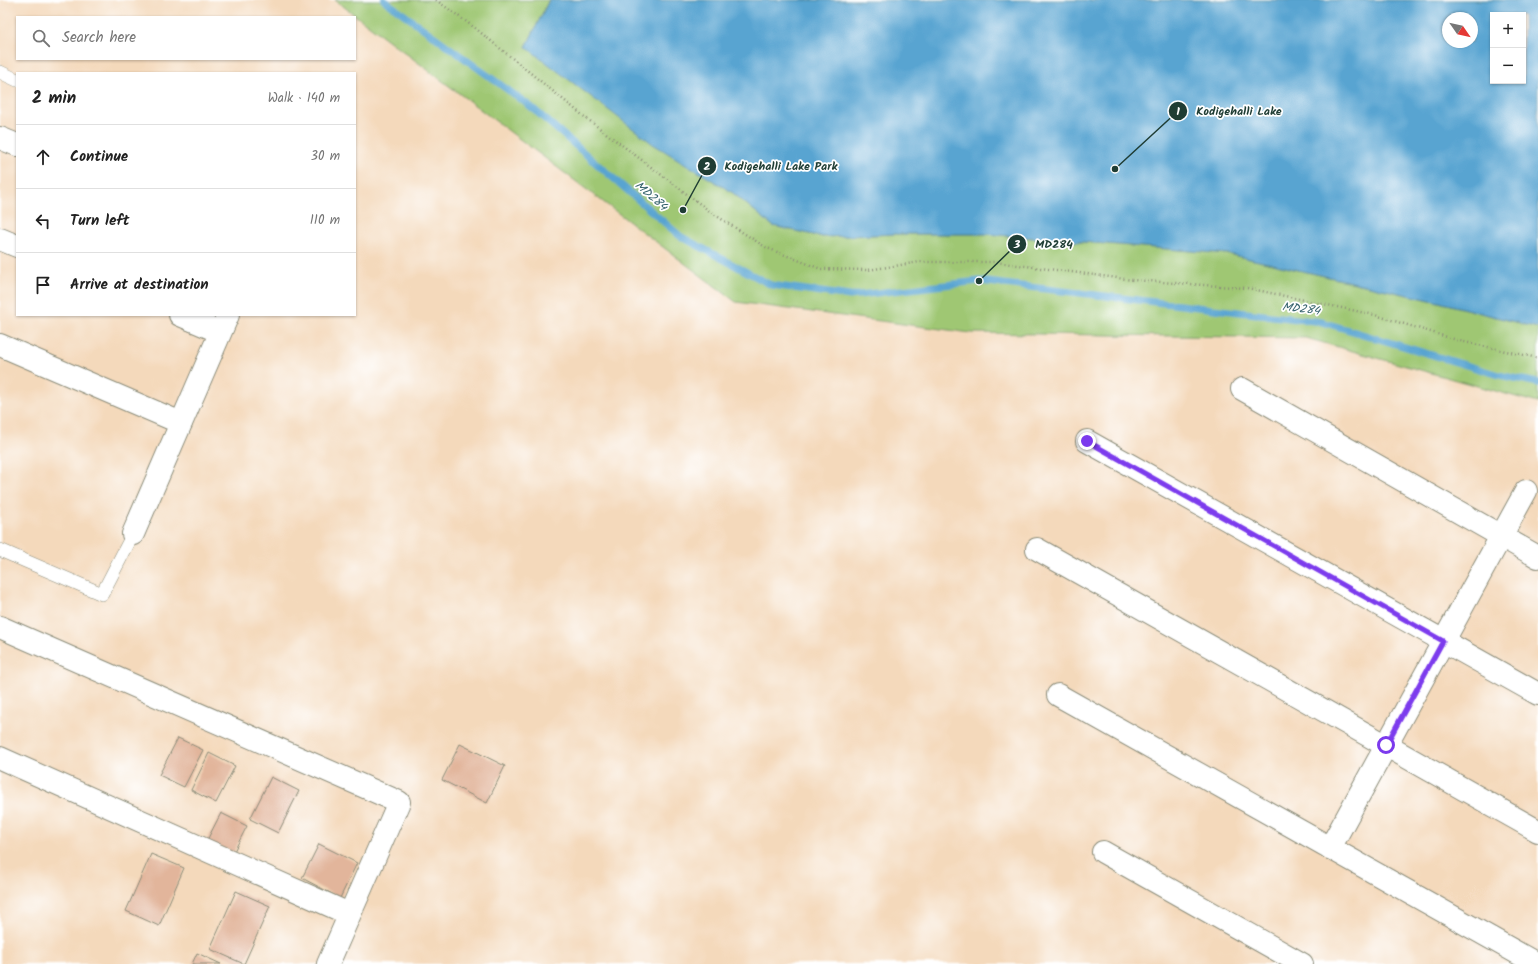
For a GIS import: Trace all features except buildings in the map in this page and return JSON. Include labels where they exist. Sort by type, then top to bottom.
[{"type":"street","points":[[0,138],[16,145]]},
{"type":"street","points":[[0,239],[16,246]]},
{"type":"street","points":[[133,534],[224,324],[185,316]]},
{"type":"street","points":[[0,345],[181,423]]},
{"type":"street","points":[[1242,389],[1538,556]]},
{"type":"street","points":[[1087,441],[1538,694]]},
{"type":"street","points":[[1330,848],[1526,491]]},
{"type":"street","points":[[1037,548],[1538,831]]},
{"type":"street","points":[[0,627],[399,802],[328,964]]},
{"type":"street","points":[[1058,695],[1537,964]]},
{"type":"street","points":[[0,758],[349,914]]},
{"type":"street","points":[[1103,852],[1302,964]]},
{"type":"lane","points":[[0,72],[16,80]]},
{"type":"lane","points":[[0,550],[102,594],[133,534]]},
{"type":"path","points":[[436,0],[475,28],[586,118],[712,213],[767,248],[821,269],[868,270],[920,262],[995,262],[1133,280],[1247,288],[1375,315],[1460,341],[1538,358]]},
{"type":"green space","points":[[335,0],[549,0],[526,47],[733,193],[773,226],[823,237],[895,234],[986,234],[1228,254],[1439,302],[1538,328],[1538,403],[1306,338],[971,333],[736,302]]},
{"type":"water","points":[[549,0],[1538,0],[1538,328],[1439,302],[1228,254],[986,234],[895,234],[823,237],[773,226],[733,193],[653,144],[526,47]]},
{"type":"waterway","name":"MD284","points":[[384,0],[530,106],[680,236],[771,285],[850,296],[979,281],[1322,322],[1499,375],[1538,383]]},
{"type":"place","name":"Kodigehalli Lake","points":[[1115,169]]},
{"type":"place","name":"Kodigehalli Lake Park","points":[[683,210]]},
{"type":"place","name":"MD284","points":[[979,281]]},
{"type":"route","points":[[1087,441],[1443,641],[1386,745]]}]
